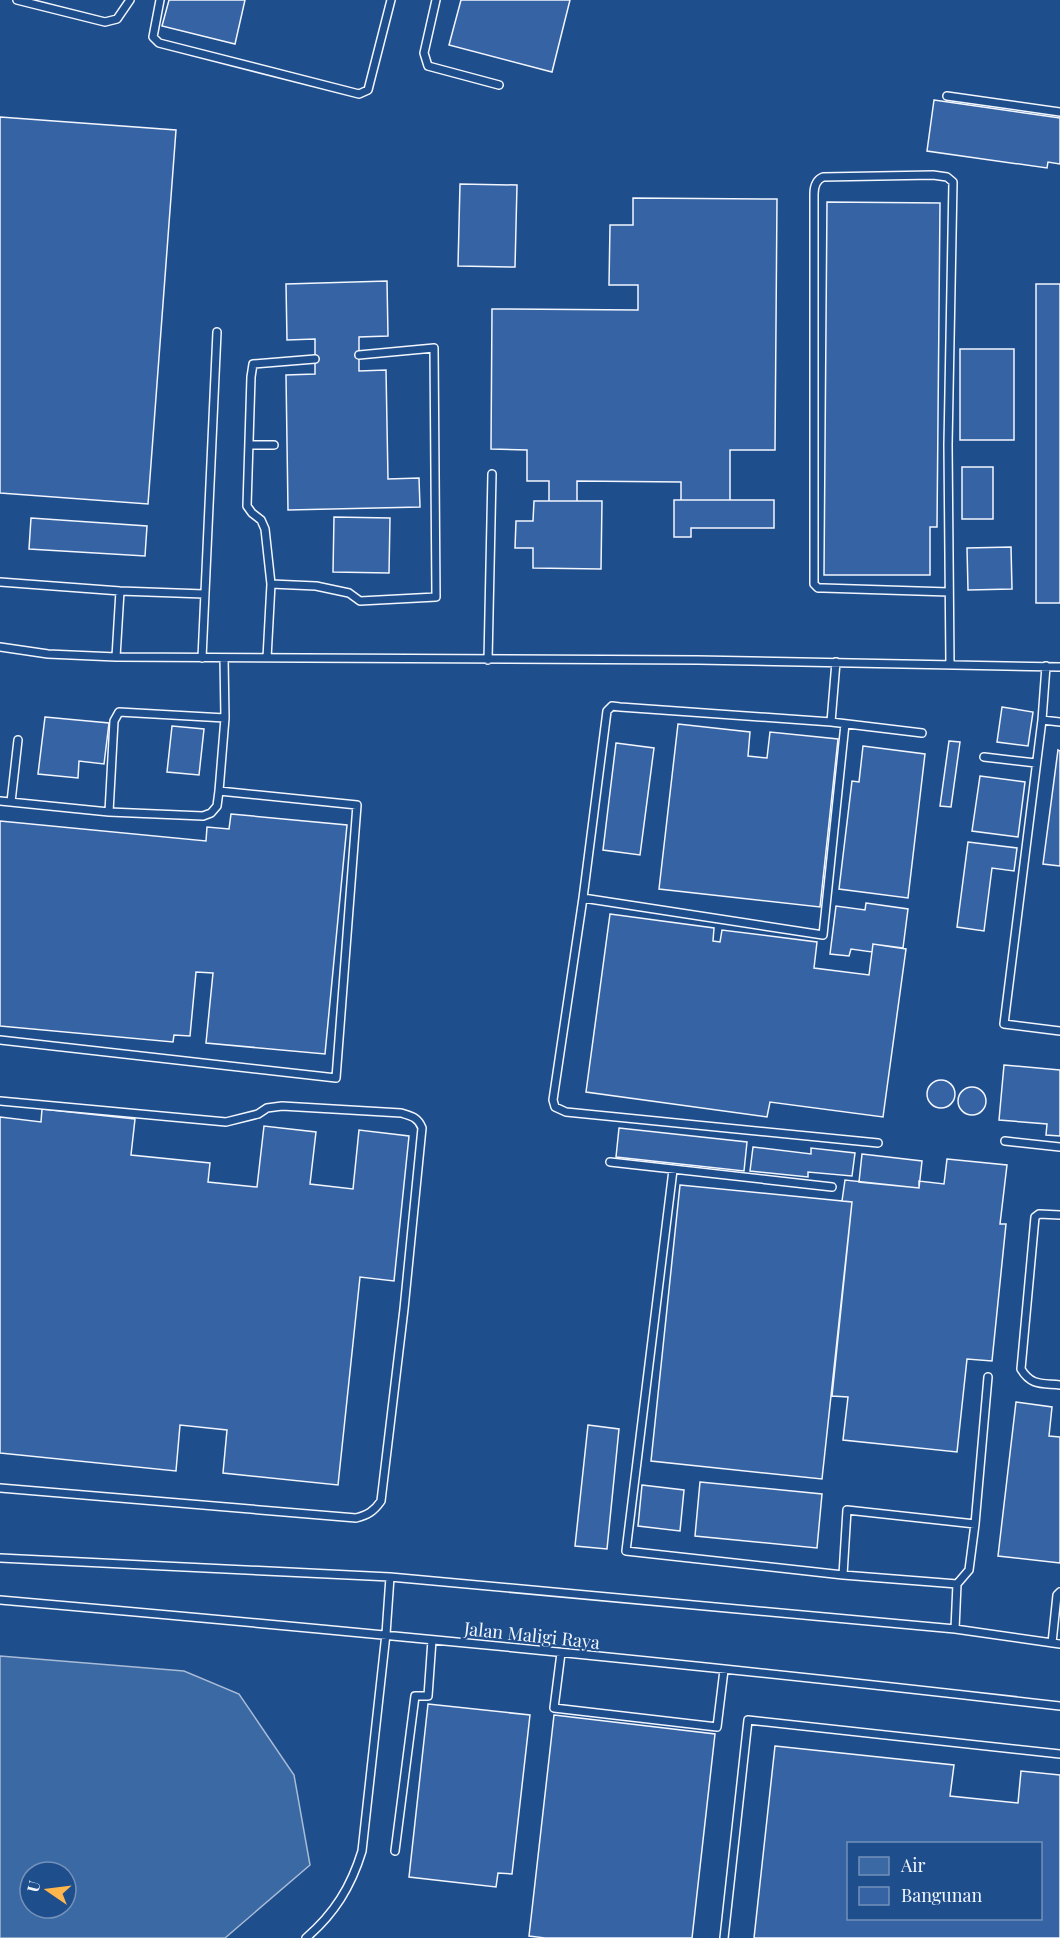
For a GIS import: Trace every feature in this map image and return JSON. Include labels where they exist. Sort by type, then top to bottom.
[{"type":"lane","points":[[17,0],[105,22],[117,19],[130,0]]},
{"type":"lane","points":[[160,0],[153,30],[153,37],[159,43],[359,94],[368,90],[391,0]]},
{"type":"lane","points":[[436,0],[423,53],[428,66],[499,85]]},
{"type":"lane","points":[[947,96],[1060,112]]},
{"type":"lane","points":[[949,592],[818,588],[814,584],[814,194],[816,183],[823,177],[933,175],[947,177],[953,182],[948,445],[950,664]]},
{"type":"lane","points":[[202,658],[217,332]]},
{"type":"lane","points":[[271,584],[316,586],[349,593],[360,601],[436,597],[434,348],[359,355]]},
{"type":"lane","points":[[267,658],[271,584],[265,529],[261,520],[252,513],[248,506],[253,364],[315,359]]},
{"type":"lane","points":[[249,446],[274,445]]},
{"type":"lane","points":[[488,660],[492,474]]},
{"type":"lane","points":[[0,582],[120,591],[204,594]]},
{"type":"lane","points":[[116,657],[120,591]]},
{"type":"lane","points":[[0,647],[48,654],[116,657],[836,662],[1060,667]]},
{"type":"lane","points":[[0,801],[109,812],[203,816],[211,813],[217,806],[219,790],[225,718],[224,658]]},
{"type":"lane","points":[[831,722],[836,662]]},
{"type":"lane","points":[[1046,666],[1042,720],[1004,1024],[1060,1031]]},
{"type":"lane","points":[[878,1143],[566,1112],[555,1107],[553,1100],[583,898],[605,718],[612,706],[831,722],[922,733]]},
{"type":"lane","points":[[109,812],[114,721],[119,712],[225,718]]},
{"type":"lane","points":[[1042,720],[1060,722]]},
{"type":"lane","points":[[583,898],[823,935],[845,724]]},
{"type":"lane","points":[[11,802],[18,740]]},
{"type":"lane","points":[[984,757],[1036,763]]},
{"type":"lane","points":[[0,1040],[336,1078],[357,805],[219,790]]},
{"type":"lane","points":[[0,1101],[226,1122],[258,1114],[267,1108],[282,1106],[401,1113],[413,1116],[420,1122],[422,1128],[404,1309],[381,1500],[376,1509],[368,1515],[356,1518],[0,1488]]},
{"type":"lane","points":[[1005,1141],[1060,1147]]},
{"type":"lane","points":[[610,1162],[832,1187]]},
{"type":"lane","points":[[673,1170],[626,1551],[843,1575],[957,1584]]},
{"type":"lane","points":[[1060,1215],[1039,1214],[1035,1217],[1021,1369],[1026,1378],[1032,1382],[1060,1385]]},
{"type":"lane","points":[[955,1629],[957,1584],[969,1570],[988,1377]]},
{"type":"lane","points":[[843,1575],[847,1510],[975,1524]]},
{"type":"lane","points":[[0,1558],[390,1576],[955,1629],[1056,1643],[1057,1595],[1060,1592]]},
{"type":"lane","points":[[306,1938],[325,1921],[338,1905],[350,1883],[362,1851],[386,1634],[390,1576]]},
{"type":"lane","name":"Jalan Maligi Raya","points":[[0,1600],[386,1634],[1060,1706]]},
{"type":"lane","points":[[395,1851],[415,1696],[428,1696],[432,1640]]},
{"type":"lane","points":[[561,1653],[554,1708],[717,1727],[724,1670]]},
{"type":"lane","points":[[724,1938],[748,1720],[1060,1754]]},
{"type":"water","points":[[0,1656],[184,1671],[239,1694],[294,1775],[310,1865],[225,1938],[0,1938]]},
{"type":"building","points":[[169,0],[245,0],[235,44],[162,26]]},
{"type":"building","points":[[461,0],[570,0],[552,72],[449,45]]},
{"type":"building","points":[[934,100],[1060,118],[1060,164],[1048,162],[1047,168],[927,151]]},
{"type":"building","points":[[0,117],[176,130],[148,504],[0,493]]},
{"type":"building","points":[[460,184],[517,185],[515,267],[458,266]]},
{"type":"building","points":[[633,198],[777,199],[775,450],[730,450],[730,500],[681,500],[681,482],[577,481],[577,501],[549,501],[549,481],[527,481],[527,450],[491,449],[492,309],[638,310],[638,285],[609,285],[610,225],[633,225]]},
{"type":"building","points":[[827,202],[940,203],[937,527],[930,527],[930,575],[824,575]]},
{"type":"building","points":[[387,281],[388,336],[359,337],[359,371],[386,370],[388,479],[419,478],[420,507],[288,510],[286,375],[315,374],[315,339],[287,340],[286,284]]},
{"type":"building","points":[[1036,284],[1060,284],[1060,603],[1036,603]]},
{"type":"building","points":[[960,349],[1014,349],[1014,440],[960,440]]},
{"type":"building","points":[[962,467],[993,467],[993,519],[962,519]]},
{"type":"building","points":[[674,500],[774,500],[774,528],[691,528],[691,537],[674,537]]},
{"type":"building","points":[[534,501],[602,501],[601,569],[533,568],[533,548],[515,548],[516,521],[533,521]]},
{"type":"building","points":[[334,517],[390,518],[389,573],[333,572]]},
{"type":"building","points":[[31,518],[147,526],[145,556],[29,549]]},
{"type":"building","points":[[1011,547],[1012,589],[968,590],[967,548]]},
{"type":"building","points":[[1002,707],[1033,712],[1028,746],[997,742]]},
{"type":"building","points":[[45,717],[109,723],[104,764],[79,761],[78,778],[38,774]]},
{"type":"building","points":[[678,724],[750,732],[748,756],[767,758],[770,732],[838,739],[820,907],[659,889]]},
{"type":"building","points":[[172,726],[204,729],[199,775],[167,772]]},
{"type":"building","points":[[949,741],[960,742],[951,807],[940,806]]},
{"type":"building","points":[[616,743],[654,748],[640,855],[603,850]]},
{"type":"building","points":[[863,746],[925,754],[908,898],[839,889],[852,781],[859,782]]},
{"type":"building","points":[[1058,750],[1060,751],[1060,866],[1043,864]]},
{"type":"building","points":[[980,776],[1025,782],[1018,837],[972,831]]},
{"type":"building","points":[[231,814],[347,825],[325,1054],[206,1043],[213,973],[196,972],[190,1036],[174,1035],[173,1042],[0,1026],[0,821],[206,841],[207,827],[229,829]]},
{"type":"building","points":[[968,842],[1017,848],[1014,871],[992,868],[984,931],[957,927]]},
{"type":"building","points":[[866,903],[908,909],[903,948],[873,944],[872,952],[851,949],[849,956],[830,954],[836,906],[865,910]]},
{"type":"building","points":[[610,914],[714,928],[713,941],[720,942],[722,930],[817,942],[814,968],[869,975],[873,944],[906,949],[883,1117],[770,1102],[767,1117],[586,1092]]},
{"type":"building","points":[[1004,1065],[1060,1070],[1060,1136],[1046,1135],[1047,1124],[999,1120]]},
{"type":"building","points":[[941,1080],[951,1084],[955,1094],[951,1104],[941,1108],[931,1104],[927,1094],[931,1084]]},
{"type":"building","points":[[972,1087],[982,1091],[986,1101],[982,1111],[972,1115],[962,1111],[958,1101],[962,1091]]},
{"type":"building","points":[[42,1109],[135,1119],[131,1155],[210,1163],[208,1182],[257,1187],[264,1126],[316,1132],[310,1184],[353,1189],[359,1130],[409,1136],[394,1281],[360,1277],[338,1485],[223,1473],[227,1430],[180,1425],[176,1471],[0,1453],[0,1117],[41,1122]]},
{"type":"building","points":[[619,1128],[747,1142],[744,1171],[616,1157]]},
{"type":"building","points":[[753,1147],[811,1154],[811,1148],[855,1153],[852,1176],[808,1172],[808,1177],[750,1171]]},
{"type":"building","points":[[862,1154],[922,1161],[919,1188],[859,1182]]},
{"type":"building","points":[[947,1159],[1007,1165],[1000,1224],[1006,1224],[992,1361],[967,1359],[957,1452],[843,1440],[848,1397],[832,1396],[852,1202],[842,1201],[845,1180],[919,1188],[919,1181],[944,1184]]},
{"type":"building","points":[[680,1185],[852,1202],[822,1479],[651,1461]]},
{"type":"building","points":[[1016,1402],[1052,1407],[1049,1436],[1060,1437],[1060,1563],[998,1556]]},
{"type":"building","points":[[588,1425],[619,1429],[607,1549],[575,1546]]},
{"type":"building","points":[[700,1482],[822,1494],[817,1548],[695,1536]]},
{"type":"building","points":[[642,1485],[684,1490],[680,1531],[638,1526]]},
{"type":"building","points":[[428,1704],[530,1715],[512,1874],[498,1873],[496,1887],[409,1877]]},
{"type":"building","points":[[554,1715],[715,1734],[692,1938],[545,1938],[529,1936]]},
{"type":"building","points":[[775,1746],[954,1765],[950,1796],[1018,1803],[1021,1771],[1060,1775],[1060,1938],[754,1938]]}]
